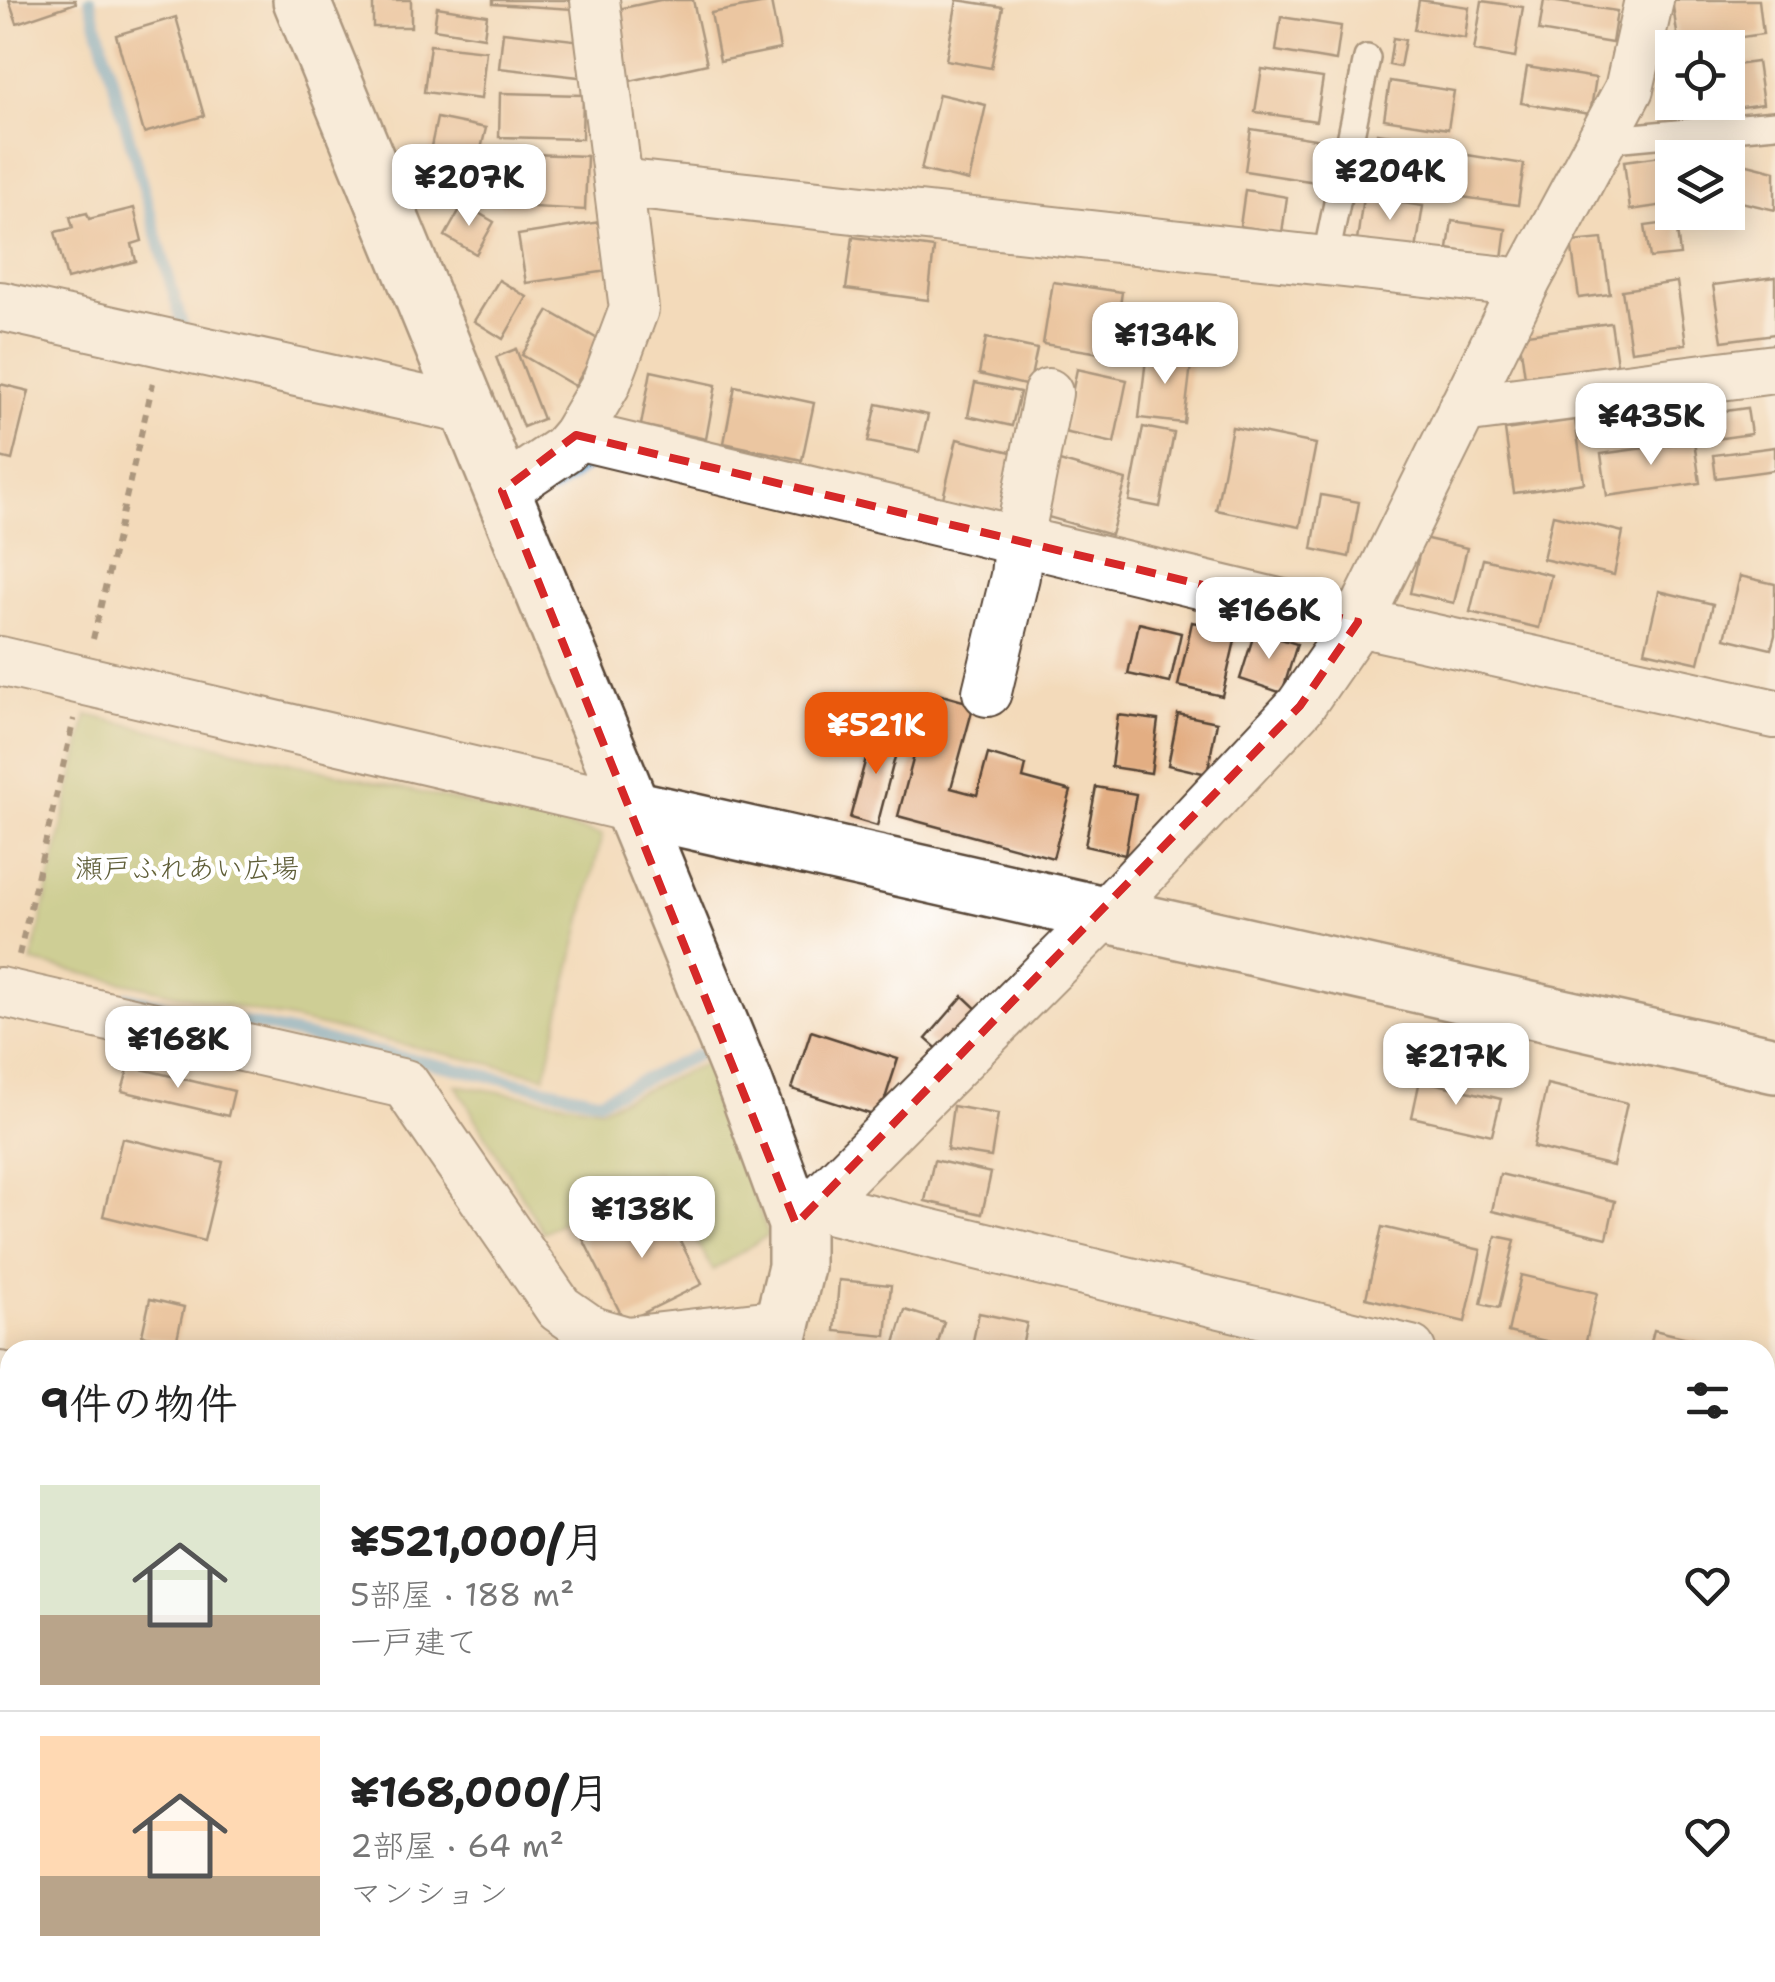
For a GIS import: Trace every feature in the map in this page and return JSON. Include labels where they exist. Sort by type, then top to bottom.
[{"type":"street","points":[[301,0],[745,1084],[806,1215]]},
{"type":"street","points":[[502,491],[564,450],[576,436],[606,384],[634,309],[594,0]]},
{"type":"street","points":[[658,1340],[780,1336],[806,1215],[1103,916],[1300,706],[1346,639],[1525,283],[1628,89],[1649,0]]},
{"type":"street","points":[[620,182],[1525,283]]},
{"type":"street","points":[[0,306],[468,410]]},
{"type":"street","points":[[1462,409],[1775,369]]},
{"type":"street","points":[[987,692],[1048,393]]},
{"type":"street","points":[[576,436],[1346,639],[1775,714]]},
{"type":"street","points":[[0,661],[1103,916],[1775,1065]]},
{"type":"street","points":[[0,992],[406,1084],[560,1308],[592,1331],[624,1340]]},
{"type":"street","points":[[806,1215],[1366,1340]]},
{"type":"lane","points":[[1325,261],[1367,58]]},
{"type":"lane","points":[[1602,140],[1775,124]]},
{"type":"highlighted area","points":[[576,435],[1358,622],[1300,706],[796,1224],[502,491]]},
{"type":"green space","name":"瀬戸ふれあい広場","points":[[87,715],[602,835],[545,1076],[32,962]]},
{"type":"green space","points":[[709,1062],[768,1235],[713,1270],[657,1173],[543,1232],[456,1085],[602,1108]]},
{"type":"building","points":[[9,0],[75,0],[76,3],[17,23]]},
{"type":"building","points":[[373,0],[411,0],[411,27],[373,27]]},
{"type":"building","points":[[493,0],[573,0],[573,9],[493,4]]},
{"type":"building","points":[[660,0],[693,0],[707,64],[630,81],[614,10]]},
{"type":"building","points":[[957,0],[1003,7],[991,68],[946,60]]},
{"type":"building","points":[[1419,0],[1469,7],[1465,38],[1414,30]]},
{"type":"building","points":[[1544,0],[1617,11],[1612,43],[1539,31]]},
{"type":"building","points":[[1672,0],[1759,0],[1763,34],[1745,37],[1745,30],[1677,30]]},
{"type":"building","points":[[1482,1],[1523,7],[1515,58],[1474,51]]},
{"type":"building","points":[[771,2],[780,49],[720,61],[711,13]]},
{"type":"building","points":[[437,7],[487,15],[484,37],[434,29]]},
{"type":"building","points":[[176,17],[204,116],[144,133],[116,35]]},
{"type":"building","points":[[1281,17],[1341,26],[1336,61],[1276,51]]},
{"type":"building","points":[[503,32],[583,41],[579,77],[499,68]]},
{"type":"building","points":[[1393,38],[1405,40],[1400,67],[1389,65]]},
{"type":"building","points":[[430,45],[486,51],[481,99],[424,92]]},
{"type":"building","points":[[1757,62],[1763,104],[1745,107],[1745,64]]},
{"type":"building","points":[[1527,67],[1596,78],[1590,114],[1521,103]]},
{"type":"building","points":[[1262,69],[1323,78],[1316,121],[1255,112]]},
{"type":"building","points":[[1390,81],[1454,91],[1448,129],[1384,119]]},
{"type":"building","points":[[500,93],[583,95],[582,139],[499,137]]},
{"type":"building","points":[[939,94],[986,105],[969,181],[921,170]]},
{"type":"building","points":[[437,118],[486,128],[477,166],[429,156]]},
{"type":"building","points":[[1251,129],[1322,140],[1316,182],[1245,171]]},
{"type":"building","points":[[1377,133],[1444,143],[1437,191],[1370,181]]},
{"type":"building","points":[[501,153],[587,156],[585,210],[499,205]]},
{"type":"building","points":[[1455,153],[1524,164],[1518,205],[1448,195]]},
{"type":"building","points":[[1655,157],[1655,206],[1630,210],[1624,161]]},
{"type":"building","points":[[1745,163],[1775,171],[1775,210],[1745,203]]},
{"type":"building","points":[[1245,190],[1287,197],[1282,233],[1240,226]]},
{"type":"building","points":[[1363,197],[1423,206],[1416,250],[1357,241]]},
{"type":"building","points":[[463,204],[494,222],[476,254],[445,236]]},
{"type":"building","points":[[134,208],[142,241],[132,244],[136,261],[67,279],[55,232],[73,228],[70,217],[87,213],[89,219]]},
{"type":"building","points":[[1452,221],[1506,229],[1502,258],[1448,249]]},
{"type":"building","points":[[600,222],[608,271],[526,283],[518,235]]},
{"type":"building","points":[[1645,226],[1677,230],[1680,255],[1650,258]]},
{"type":"building","points":[[853,237],[934,248],[928,300],[846,289]]},
{"type":"building","points":[[1602,239],[1610,294],[1579,298],[1571,242]]},
{"type":"building","points":[[1775,277],[1775,334],[1722,341],[1713,285]]},
{"type":"building","points":[[499,280],[527,297],[503,339],[474,321]]},
{"type":"building","points":[[1053,282],[1122,292],[1113,355],[1043,344]]},
{"type":"building","points":[[1677,282],[1686,344],[1631,351],[1622,290]]},
{"type":"building","points":[[549,311],[601,341],[575,386],[522,355]]},
{"type":"building","points":[[1611,323],[1617,364],[1525,377],[1519,335]]},
{"type":"building","points":[[1155,327],[1187,329],[1186,348],[1153,345]]},
{"type":"building","points":[[986,338],[1037,349],[1029,386],[979,374]]},
{"type":"building","points":[[516,349],[543,419],[523,427],[496,357]]},
{"type":"building","points":[[1147,350],[1192,356],[1184,423],[1139,418]]},
{"type":"building","points":[[1077,369],[1127,380],[1114,443],[1064,432]]},
{"type":"building","points":[[651,371],[716,385],[706,439],[641,425]]},
{"type":"building","points":[[975,383],[1020,392],[1012,426],[968,416]]},
{"type":"building","points":[[0,384],[29,391],[12,460],[0,457]]},
{"type":"building","points":[[735,386],[814,403],[802,460],[724,443]]},
{"type":"building","points":[[877,404],[928,415],[919,452],[868,442]]},
{"type":"building","points":[[1747,408],[1751,434],[1715,439],[1711,413]]},
{"type":"building","points":[[1575,420],[1584,483],[1514,493],[1505,430]]},
{"type":"building","points":[[1143,427],[1174,433],[1160,507],[1129,501]]},
{"type":"building","points":[[1232,427],[1316,444],[1300,527],[1216,510]]},
{"type":"building","points":[[957,439],[1015,453],[1000,512],[943,498]]},
{"type":"building","points":[[1694,441],[1700,483],[1607,496],[1601,454]]},
{"type":"building","points":[[1775,447],[1775,470],[1716,478],[1713,455]]},
{"type":"building","points":[[1056,460],[1126,480],[1111,535],[1041,515]]},
{"type":"building","points":[[1321,495],[1359,502],[1349,557],[1312,549]]},
{"type":"building","points":[[1553,515],[1623,532],[1614,575],[1543,559]]},
{"type":"building","points":[[1423,538],[1467,548],[1454,603],[1410,593]]},
{"type":"building","points":[[1483,559],[1551,575],[1539,628],[1470,612]]},
{"type":"building","points":[[1740,576],[1775,584],[1775,635],[1771,649],[1725,638]]},
{"type":"building","points":[[1659,591],[1713,604],[1699,663],[1645,651]]},
{"type":"building","points":[[1192,622],[1237,632],[1222,696],[1178,686]]},
{"type":"building","points":[[1139,623],[1181,633],[1170,683],[1128,674]]},
{"type":"building","points":[[1255,631],[1297,644],[1282,693],[1240,679]]},
{"type":"building","points":[[931,692],[974,704],[951,788],[977,795],[988,754],[1026,765],[1023,778],[1071,791],[1053,858],[898,816]]},
{"type":"building","points":[[1178,714],[1217,722],[1207,774],[1168,765]]},
{"type":"building","points":[[1118,715],[1158,720],[1151,773],[1111,767]]},
{"type":"building","points":[[874,728],[901,734],[877,826],[850,818]]},
{"type":"building","points":[[1096,787],[1136,794],[1125,855],[1085,846]]},
{"type":"building","points":[[963,996],[979,1011],[942,1053],[926,1039]]},
{"type":"building","points":[[811,1031],[898,1059],[879,1117],[792,1089]]},
{"type":"building","points":[[129,1066],[234,1091],[228,1116],[122,1091]]},
{"type":"building","points":[[1420,1080],[1501,1099],[1492,1135],[1412,1117]]},
{"type":"building","points":[[1547,1084],[1627,1103],[1613,1166],[1533,1147]]},
{"type":"building","points":[[953,1106],[998,1114],[991,1157],[947,1150]]},
{"type":"building","points":[[122,1138],[223,1162],[204,1241],[103,1216]]},
{"type":"building","points":[[934,1160],[991,1173],[982,1214],[925,1201]]},
{"type":"building","points":[[1500,1174],[1615,1201],[1607,1238],[1492,1211]]},
{"type":"building","points":[[660,1201],[702,1284],[625,1322],[583,1239]]},
{"type":"building","points":[[1382,1227],[1481,1250],[1465,1322],[1366,1298]]},
{"type":"building","points":[[1496,1236],[1515,1240],[1499,1308],[1481,1304]]},
{"type":"building","points":[[1521,1275],[1597,1293],[1586,1340],[1542,1340],[1508,1332]]},
{"type":"building","points":[[839,1280],[891,1285],[886,1336],[835,1331]]},
{"type":"building","points":[[150,1299],[184,1307],[177,1340],[142,1335]]},
{"type":"building","points":[[905,1310],[944,1322],[939,1340],[896,1340]]},
{"type":"building","points":[[979,1313],[1027,1323],[1023,1340],[973,1340]]},
{"type":"building","points":[[1654,1330],[1696,1340],[1652,1340]]},
{"type":"waterway","points":[[90,0],[183,327]]},
{"type":"waterway","points":[[552,490],[591,462],[602,464]]},
{"type":"waterway","points":[[127,997],[599,1100],[699,1054]]}]
